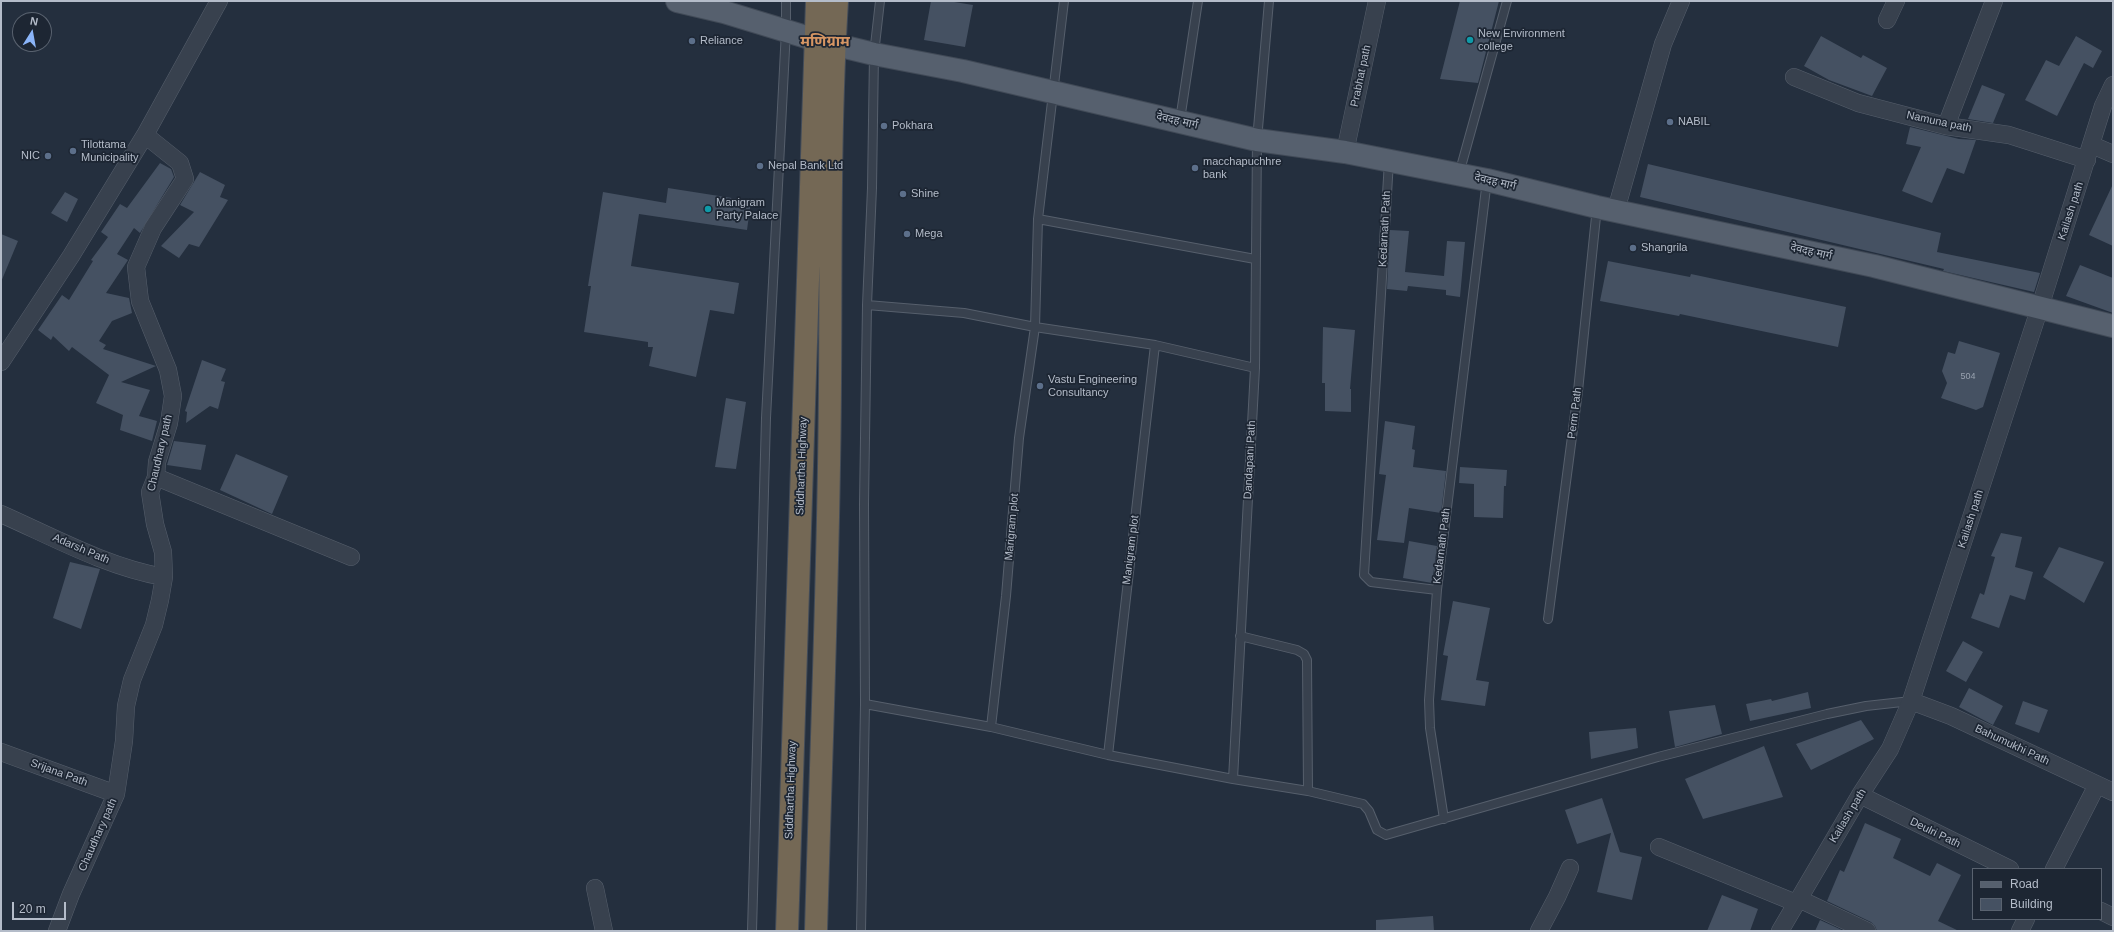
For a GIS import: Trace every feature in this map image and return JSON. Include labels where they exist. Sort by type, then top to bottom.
[{"type":"highway","name":"Siddhartha Highway","points":[[816,931],[828,560],[830,384],[830,185],[825,43],[818,1]]},
{"type":"highway","name":"Siddhartha Highway","points":[[787,931],[825,43],[837,1]]},
{"type":"main road","name":"देवदह मार्ग","points":[[677,1],[786,30],[825,43],[963,72],[1257,140],[1345,152],[1487,180],[1607,208],[1874,266],[2113,326]]},
{"type":"street","points":[[1,362],[71,256],[145,135],[219,1]]},
{"type":"street","name":"Prabhat path","points":[[1345,152],[1377,1]]},
{"type":"street","points":[[1607,208],[1663,44],[1681,1]]},
{"type":"street","points":[[1887,20],[1896,1]]},
{"type":"street","points":[[1946,126],[1994,1]]},
{"type":"street","name":"Namuna path","points":[[1794,77],[1858,103],[1946,126],[2009,136],[2090,152],[2113,154]]},
{"type":"street","name":"Kailash path","points":[[1780,931],[1860,795],[1890,749],[1911,701],[2040,307],[2090,152],[2103,106],[2113,85]]},
{"type":"street","name":"Chaudhary path","points":[[57,931],[71,894],[116,794],[126,706],[132,680],[154,625],[164,577],[163,552],[155,524],[150,492],[156,477],[157,462],[169,423],[173,396],[168,370],[140,302],[136,267],[153,228],[185,179],[180,163],[145,135]]},
{"type":"street","points":[[156,477],[351,557]]},
{"type":"street","name":"Adarsh Path","points":[[1,514],[97,557],[148,575],[164,577]]},
{"type":"street","name":"Bahumukhi Path","points":[[1911,701],[1951,716],[2113,792]]},
{"type":"street","name":"Srijana Path","points":[[1,752],[116,794]]},
{"type":"street","points":[[2055,868],[2097,785]]},
{"type":"street","name":"Deulri Path","points":[[1860,795],[2008,868]]},
{"type":"street","points":[[1659,848],[1797,901],[1867,931]]},
{"type":"street","points":[[1539,931],[1570,868]]},
{"type":"street","points":[[595,888],[604,931]]},
{"type":"street","points":[[2102,912],[2113,917]]},
{"type":"street","points":[[2020,931],[2026,920]]},
{"type":"lane","points":[[752,931],[766,418],[786,30],[786,1]]},
{"type":"lane","points":[[861,931],[866,704],[864,504],[867,305],[872,188],[874,54],[880,1]]},
{"type":"lane","name":"Marigram plot","points":[[991,727],[1006,596],[1020,438],[1035,327],[1038,219],[1064,1]]},
{"type":"lane","points":[[1180,121],[1198,1]]},
{"type":"lane","name":"Dandapani Path","points":[[1234,779],[1254,368],[1257,140],[1269,1]]},
{"type":"lane","points":[[1459,174],[1507,1]]},
{"type":"lane","name":"Kedarnath Path","points":[[1389,160],[1364,575],[1371,582],[1437,590],[1487,180]]},
{"type":"lane","name":"Perm Path","points":[[1548,619],[1578,391],[1607,208]]},
{"type":"lane","points":[[1038,219],[1255,259]]},
{"type":"lane","points":[[867,305],[964,313],[1035,327],[1155,345],[1254,368]]},
{"type":"lane","name":"Manigram plot","points":[[1108,755],[1155,345]]},
{"type":"lane","points":[[1437,590],[1429,700],[1430,728],[1444,819]]},
{"type":"lane","points":[[1240,636],[1297,650],[1304,654],[1307,660],[1308,791]]},
{"type":"lane","points":[[866,704],[991,727],[1108,755],[1234,779],[1308,791],[1363,804],[1369,810],[1377,830],[1386,835],[1615,769],[1827,714],[1866,706],[1911,701]]},
{"type":"building","points":[[931,1],[948,1],[973,5],[965,47],[924,40]]},
{"type":"building","name":"New Environment college","points":[[1460,1],[1499,1],[1478,83],[1440,79]]},
{"type":"building","points":[[1821,36],[1861,58],[1863,55],[1887,68],[1872,96],[1829,80],[1804,66]]},
{"type":"building","points":[[2076,36],[2102,51],[2093,68],[2084,63],[2057,116],[2025,100],[2046,60],[2059,66]]},
{"type":"building","points":[[1982,85],[2005,94],[1993,123],[1968,119]]},
{"type":"building","points":[[1910,127],[1959,139],[1976,140],[1964,174],[1947,168],[1932,203],[1902,191],[1921,147],[1906,144]]},
{"type":"building","points":[[160,163],[171,169],[174,177],[140,233],[134,228],[117,254],[128,260],[106,293],[129,298],[132,313],[112,321],[99,341],[106,345],[103,349],[156,366],[121,382],[150,390],[139,416],[157,421],[152,441],[120,430],[123,415],[96,403],[109,375],[72,347],[69,351],[53,336],[51,340],[38,330],[62,295],[69,300],[93,261],[91,260],[108,237],[101,232],[120,204],[127,208]]},
{"type":"building","points":[[1648,164],[1941,233],[1937,252],[2040,273],[2034,292],[1943,271],[1944,269],[1640,197]]},
{"type":"building","points":[[200,172],[225,185],[220,197],[228,200],[199,247],[189,244],[179,258],[161,246],[194,212],[180,205]]},
{"type":"building","points":[[2113,184],[2113,246],[2089,235]]},
{"type":"building","points":[[668,188],[751,201],[747,230],[639,214],[631,266],[739,283],[734,314],[710,310],[696,377],[649,366],[653,347],[648,347],[648,342],[584,332],[591,286],[588,286],[603,192],[666,203]]},
{"type":"building","points":[[65,192],[78,199],[67,222],[51,213]]},
{"type":"building","points":[[1390,230],[1409,231],[1405,272],[1444,276],[1447,241],[1465,242],[1460,297],[1446,295],[1446,290],[1408,286],[1407,291],[1387,289]]},
{"type":"building","points":[[1,234],[18,241],[1,282]]},
{"type":"building","points":[[1608,261],[1690,277],[1691,274],[1846,307],[1838,347],[1680,314],[1679,316],[1600,301]]},
{"type":"building","points":[[2080,265],[2113,278],[2113,313],[2066,296]]},
{"type":"building","points":[[1323,327],[1355,330],[1350,389],[1351,412],[1325,411],[1325,383],[1322,383]]},
{"type":"building","points":[[1959,341],[2000,353],[1983,407],[1976,410],[1941,398],[1947,383],[1942,371],[1948,352],[1955,354]]},
{"type":"building","points":[[202,360],[226,369],[221,381],[225,382],[218,409],[210,406],[186,423],[187,412],[185,411]]},
{"type":"building","points":[[726,398],[746,402],[736,469],[715,467]]},
{"type":"building","points":[[1385,421],[1415,426],[1412,449],[1415,450],[1413,467],[1446,471],[1441,513],[1409,508],[1404,543],[1377,540],[1386,475],[1379,474]]},
{"type":"building","points":[[174,441],[206,445],[201,470],[167,465]]},
{"type":"building","points":[[236,454],[288,476],[272,514],[220,490]]},
{"type":"building","points":[[1460,467],[1507,470],[1506,486],[1504,486],[1503,518],[1474,517],[1474,484],[1459,483]]},
{"type":"building","points":[[2001,533],[2022,537],[2015,567],[2033,572],[2025,600],[2010,595],[1999,628],[1971,618],[1980,593],[1984,595],[1995,557],[1991,556]]},
{"type":"building","points":[[1409,541],[1437,546],[1432,583],[1403,578]]},
{"type":"building","points":[[2059,547],[2104,562],[2084,603],[2043,577]]},
{"type":"building","points":[[70,562],[100,569],[81,629],[53,618]]},
{"type":"building","points":[[1453,601],[1490,608],[1476,680],[1489,682],[1485,706],[1441,700],[1448,656],[1443,655]]},
{"type":"building","points":[[1963,641],[1983,652],[1966,682],[1946,671]]},
{"type":"building","points":[[1969,688],[2003,706],[1993,725],[1959,707]]},
{"type":"building","points":[[1808,692],[1811,708],[1750,721],[1746,704],[1771,699],[1772,701]]},
{"type":"building","points":[[2023,701],[2048,710],[2039,733],[2015,724]]},
{"type":"building","points":[[1715,705],[1722,734],[1675,747],[1669,711]]},
{"type":"building","points":[[1861,720],[1874,739],[1811,770],[1796,744]]},
{"type":"building","points":[[1636,728],[1638,748],[1591,759],[1589,732]]},
{"type":"building","points":[[1764,746],[1783,797],[1703,819],[1685,779]]},
{"type":"building","points":[[1602,798],[1620,852],[1642,857],[1632,900],[1597,892],[1611,833],[1577,844],[1565,810]]},
{"type":"building","points":[[1865,823],[1901,839],[1893,858],[1930,876],[1937,863],[1961,875],[1938,921],[1959,931],[1877,931],[1871,922],[1827,901],[1840,870],[1844,872]]},
{"type":"building","points":[[1722,895],[1758,909],[1750,931],[1707,931]]},
{"type":"building","points":[[1433,916],[1434,931],[1376,931],[1376,920]]},
{"type":"building","points":[[1820,920],[1844,931],[1815,931]]},
{"type":"place","name":"New Environment college","points":[[1470,40]]},
{"type":"place","name":"Reliance","points":[[692,41]]},
{"type":"place","name":"NABIL","points":[[1670,122]]},
{"type":"place","name":"Pokhara","points":[[884,126]]},
{"type":"place","name":"Tilottama Municipality","points":[[73,151]]},
{"type":"place","name":"NIC","points":[[48,156]]},
{"type":"place","name":"Nepal Bank Ltd","points":[[760,166]]},
{"type":"place","name":"macchapuchhre bank","points":[[1195,168]]},
{"type":"place","name":"Shine","points":[[903,194]]},
{"type":"place","name":"Manigram Party Palace","points":[[708,209]]},
{"type":"place","name":"Mega","points":[[907,234]]},
{"type":"place","name":"Shangrila","points":[[1633,248]]},
{"type":"place","name":"Vastu Engineering Consultancy","points":[[1040,386]]},
{"type":"district","name":"मणिग्राम","points":[[825,42]]}]
